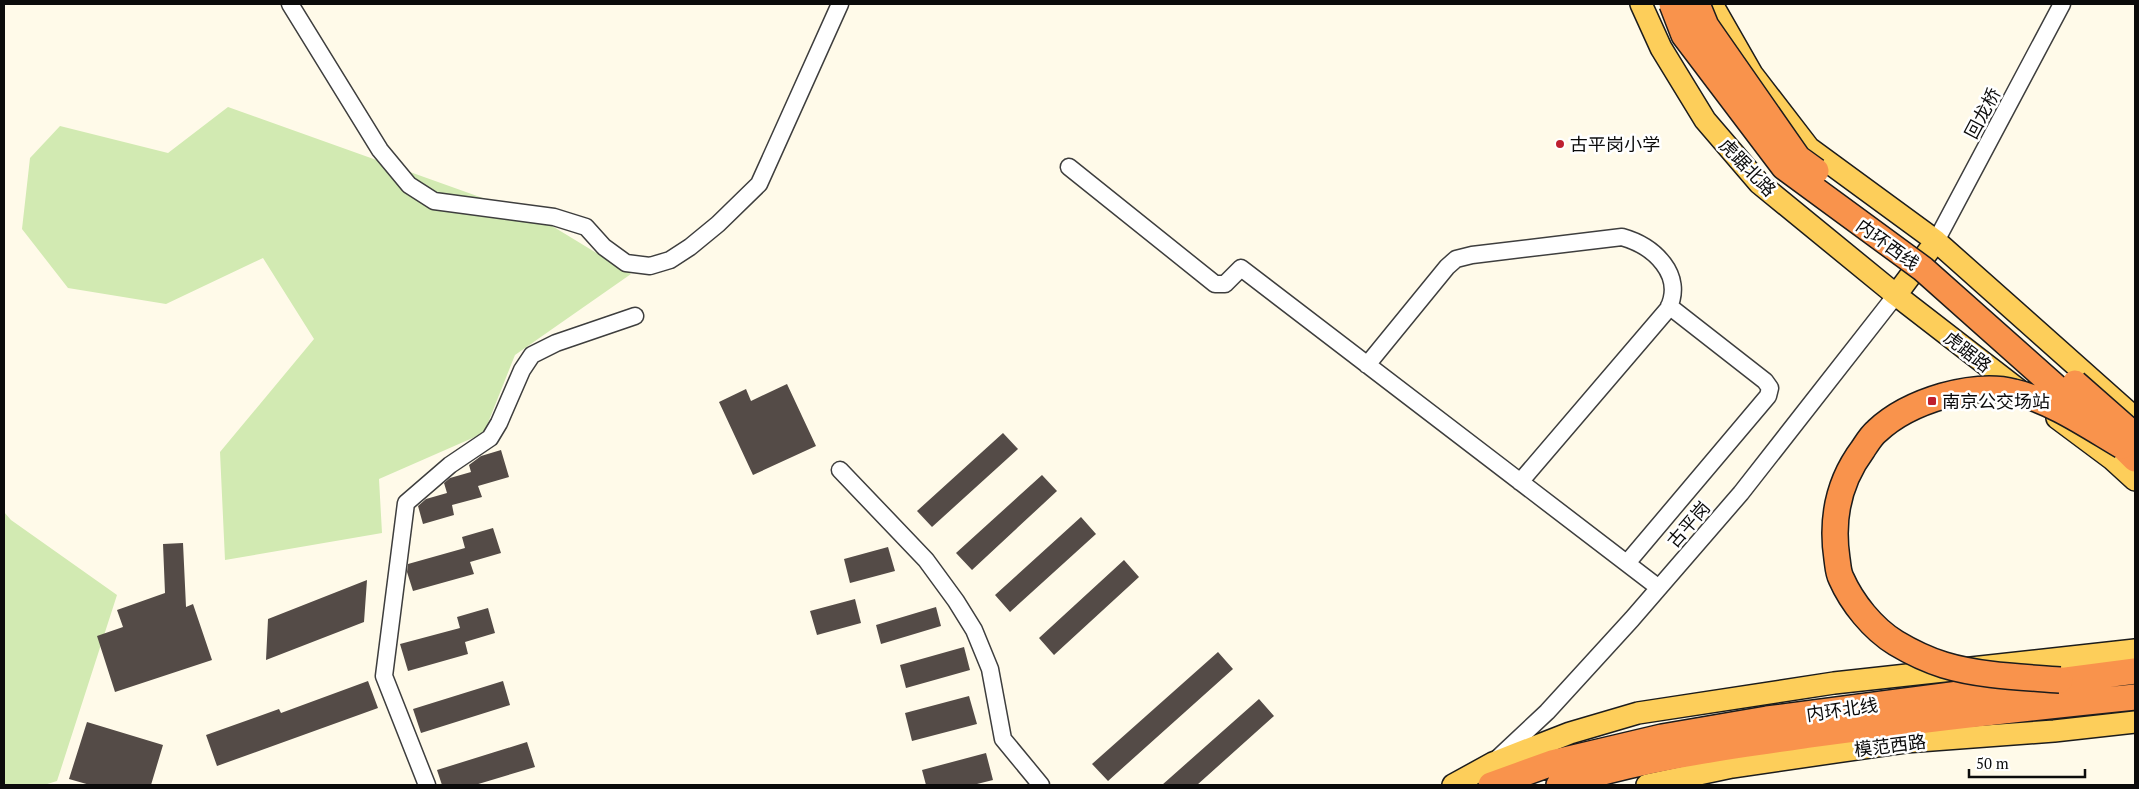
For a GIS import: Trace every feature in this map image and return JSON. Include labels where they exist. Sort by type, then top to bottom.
[{"type":"highway","name":"内环西线","points":[[1672,4],[1684,35],[1784,167],[1923,269],[2131,447]]},
{"type":"highway","name":"内环西线","points":[[1697,4],[1706,26],[1798,158],[1931,255],[2131,447]]},
{"type":"highway","points":[[2060,680],[1988,673],[1945,666],[1896,642],[1876,629],[1855,602],[1840,577],[1835,547],[1835,522],[1844,480],[1858,456],[1876,432],[1900,413],[1927,401],[1957,392],[1988,389],[2014,392],[2038,400],[2131,447]]},
{"type":"highway","name":"内环北线","points":[[1555,774],[1662,737],[1767,719],[2060,680],[2132,654]]},
{"type":"highway","name":"内环北线","points":[[1555,774],[1596,773],[1727,746],[1926,719],[2135,697]]},
{"type":"highway","points":[[1492,774],[1555,774]]},
{"type":"main road","name":"虎踞北路","points":[[1641,4],[1661,48],[1705,120],[1753,176],[1896,295]]},
{"type":"main road","points":[[1712,4],[1752,74],[1809,148],[1936,241],[2135,418]]},
{"type":"main road","points":[[1896,295],[1936,241]]},
{"type":"main road","name":"虎踞路","points":[[1896,295],[2112,459],[2135,480]]},
{"type":"main road","points":[[1453,785],[1492,774],[1570,733],[1638,713],[1834,682],[2132,654]]},
{"type":"main road","name":"模范西路","points":[[1647,785],[1732,767],[1905,742],[2054,731],[2135,722]]},
{"type":"street","points":[[290,4],[380,150],[409,185],[434,201],[554,217],[586,227],[604,247],[626,263],[650,266],[670,260],[690,247],[718,224],[759,184],[840,4]]},
{"type":"street","name":"回龙桥","points":[[1936,241],[2062,4]]},
{"type":"street","points":[[1069,167],[1215,284],[1225,284],[1241,268],[1659,588]]},
{"type":"street","points":[[1367,365],[1447,267],[1456,260],[1472,255],[1622,237],[1635,240],[1651,252],[1666,268],[1673,279],[1674,297],[1669,306],[1520,482]]},
{"type":"street","name":"古平岗","points":[[1492,774],[1659,588],[1741,493],[1896,295]]},
{"type":"street","points":[[1626,563],[1768,396],[1770,388],[1765,381],[1669,306]]},
{"type":"street","points":[[427,785],[384,676],[406,503],[450,464],[490,438],[499,423],[522,370],[532,355],[556,343],[636,316]]},
{"type":"street","points":[[840,470],[926,560],[956,601],[974,630],[990,669],[1003,739],[1041,785]]},
{"type":"green space","points":[[228,107],[539,218],[631,274],[515,355],[484,433],[379,479],[382,533],[225,560],[220,452],[314,339],[263,258],[166,304],[68,288],[22,229],[30,158],[60,126],[168,153]]},
{"type":"green space","points":[[4,512],[11,520],[117,595],[57,781],[44,785],[4,785]]},
{"type":"building","points":[[787,384],[816,446],[753,475],[719,402],[746,389],[751,401]]},
{"type":"building","points":[[1003,433],[1018,449],[932,527],[917,511]]},
{"type":"building","points":[[501,450],[509,477],[478,486],[482,497],[452,505],[454,515],[423,524],[418,506],[426,499],[447,493],[444,483],[450,478],[471,472],[469,465],[481,456]]},
{"type":"building","points":[[1042,475],[1057,491],[972,570],[956,553]]},
{"type":"building","points":[[1081,517],[1096,534],[1010,612],[995,595]]},
{"type":"building","points":[[493,528],[501,553],[470,562],[474,574],[413,591],[407,572],[408,564],[465,548],[462,537]]},
{"type":"building","points":[[183,543],[186,607],[193,604],[212,660],[115,692],[97,636],[123,627],[117,610],[165,593],[163,544]]},
{"type":"building","points":[[888,547],[895,571],[850,583],[844,559]]},
{"type":"building","points":[[1124,560],[1139,577],[1054,655],[1039,638]]},
{"type":"building","points":[[367,580],[364,622],[266,660],[268,619]]},
{"type":"building","points":[[855,599],[861,623],[817,635],[810,611]]},
{"type":"building","points":[[936,607],[941,626],[881,644],[876,625]]},
{"type":"building","points":[[488,608],[495,633],[465,642],[468,654],[408,671],[400,644],[460,628],[457,617]]},
{"type":"building","points":[[964,647],[970,670],[906,688],[900,665]]},
{"type":"building","points":[[1218,652],[1233,669],[1108,781],[1092,764]]},
{"type":"building","points":[[368,681],[378,708],[217,766],[206,735],[279,709],[281,713]]},
{"type":"building","points":[[503,681],[510,705],[421,733],[413,709]]},
{"type":"building","points":[[969,696],[977,724],[912,741],[905,713]]},
{"type":"building","points":[[1259,699],[1274,716],[1197,785],[1162,785]]},
{"type":"building","points":[[87,722],[163,745],[151,785],[90,785],[69,779]]},
{"type":"building","points":[[527,742],[535,767],[475,785],[442,785],[437,770]]},
{"type":"building","points":[[986,753],[993,780],[973,785],[926,785],[922,770]]},
{"type":"place","name":"古平岗小学","points":[[1560,144]]},
{"type":"place","name":"南京公交场站","points":[[1932,401]]}]
